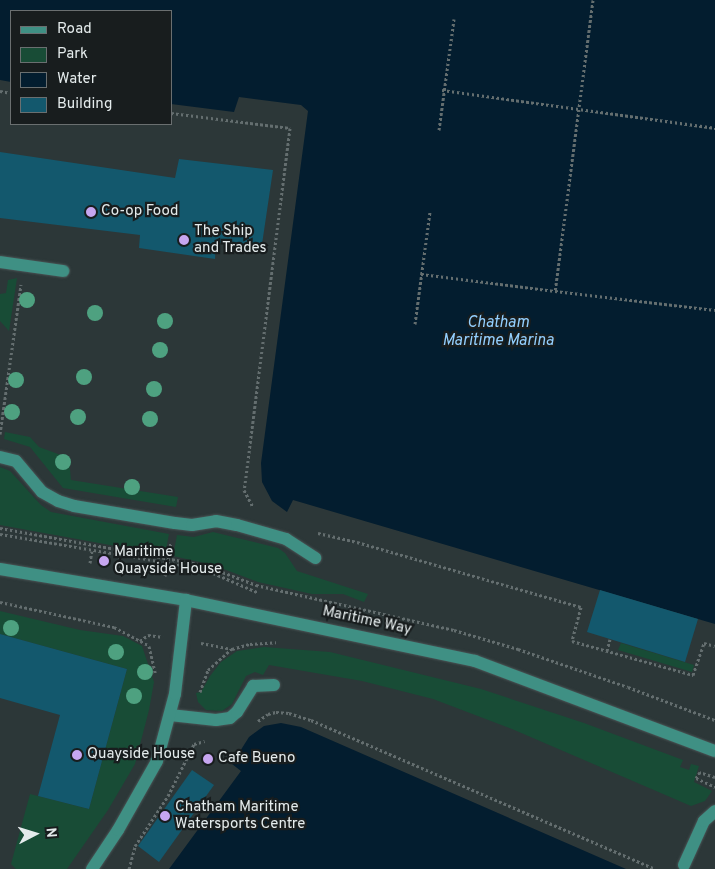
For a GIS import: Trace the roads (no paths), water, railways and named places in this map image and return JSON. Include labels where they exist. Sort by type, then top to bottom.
[{"type":"street","points":[[0,262],[63,271]]},
{"type":"street","points":[[0,457],[16,461],[42,492],[58,501],[175,523],[192,525],[216,521],[237,525],[286,539],[315,558]]},
{"type":"street","name":"Maritime Way","points":[[0,569],[186,600],[475,661],[715,751]]},
{"type":"street","points":[[92,869],[118,830],[157,760],[175,694],[186,600]]},
{"type":"street","points":[[170,715],[216,720],[230,718],[237,712],[254,686],[259,684],[274,685]]},
{"type":"street","points":[[684,865],[704,821],[715,811]]},
{"type":"street","points":[[682,836],[695,839]]},
{"type":"water","name":"Chatham Maritime Marina","points":[[0,0],[715,0],[715,624],[293,500],[287,512],[272,501],[262,482],[261,463],[308,111],[301,105],[239,97],[234,112],[172,104],[172,10],[10,10],[10,82],[0,80]]},
{"type":"water","points":[[281,723],[301,727],[626,869],[169,869],[241,771],[232,764],[249,737],[264,726]]},
{"type":"place","name":"Co-op Food","points":[[91,212]]},
{"type":"place","name":"The Ship and Trades","points":[[184,240]]},
{"type":"place","name":"Maritime Quayside House","points":[[104,561]]},
{"type":"place","name":"Quayside House","points":[[77,755]]},
{"type":"place","name":"Cafe Bueno","points":[[208,759]]},
{"type":"place","name":"Chatham Maritime Watersports Centre","points":[[165,816]]}]
